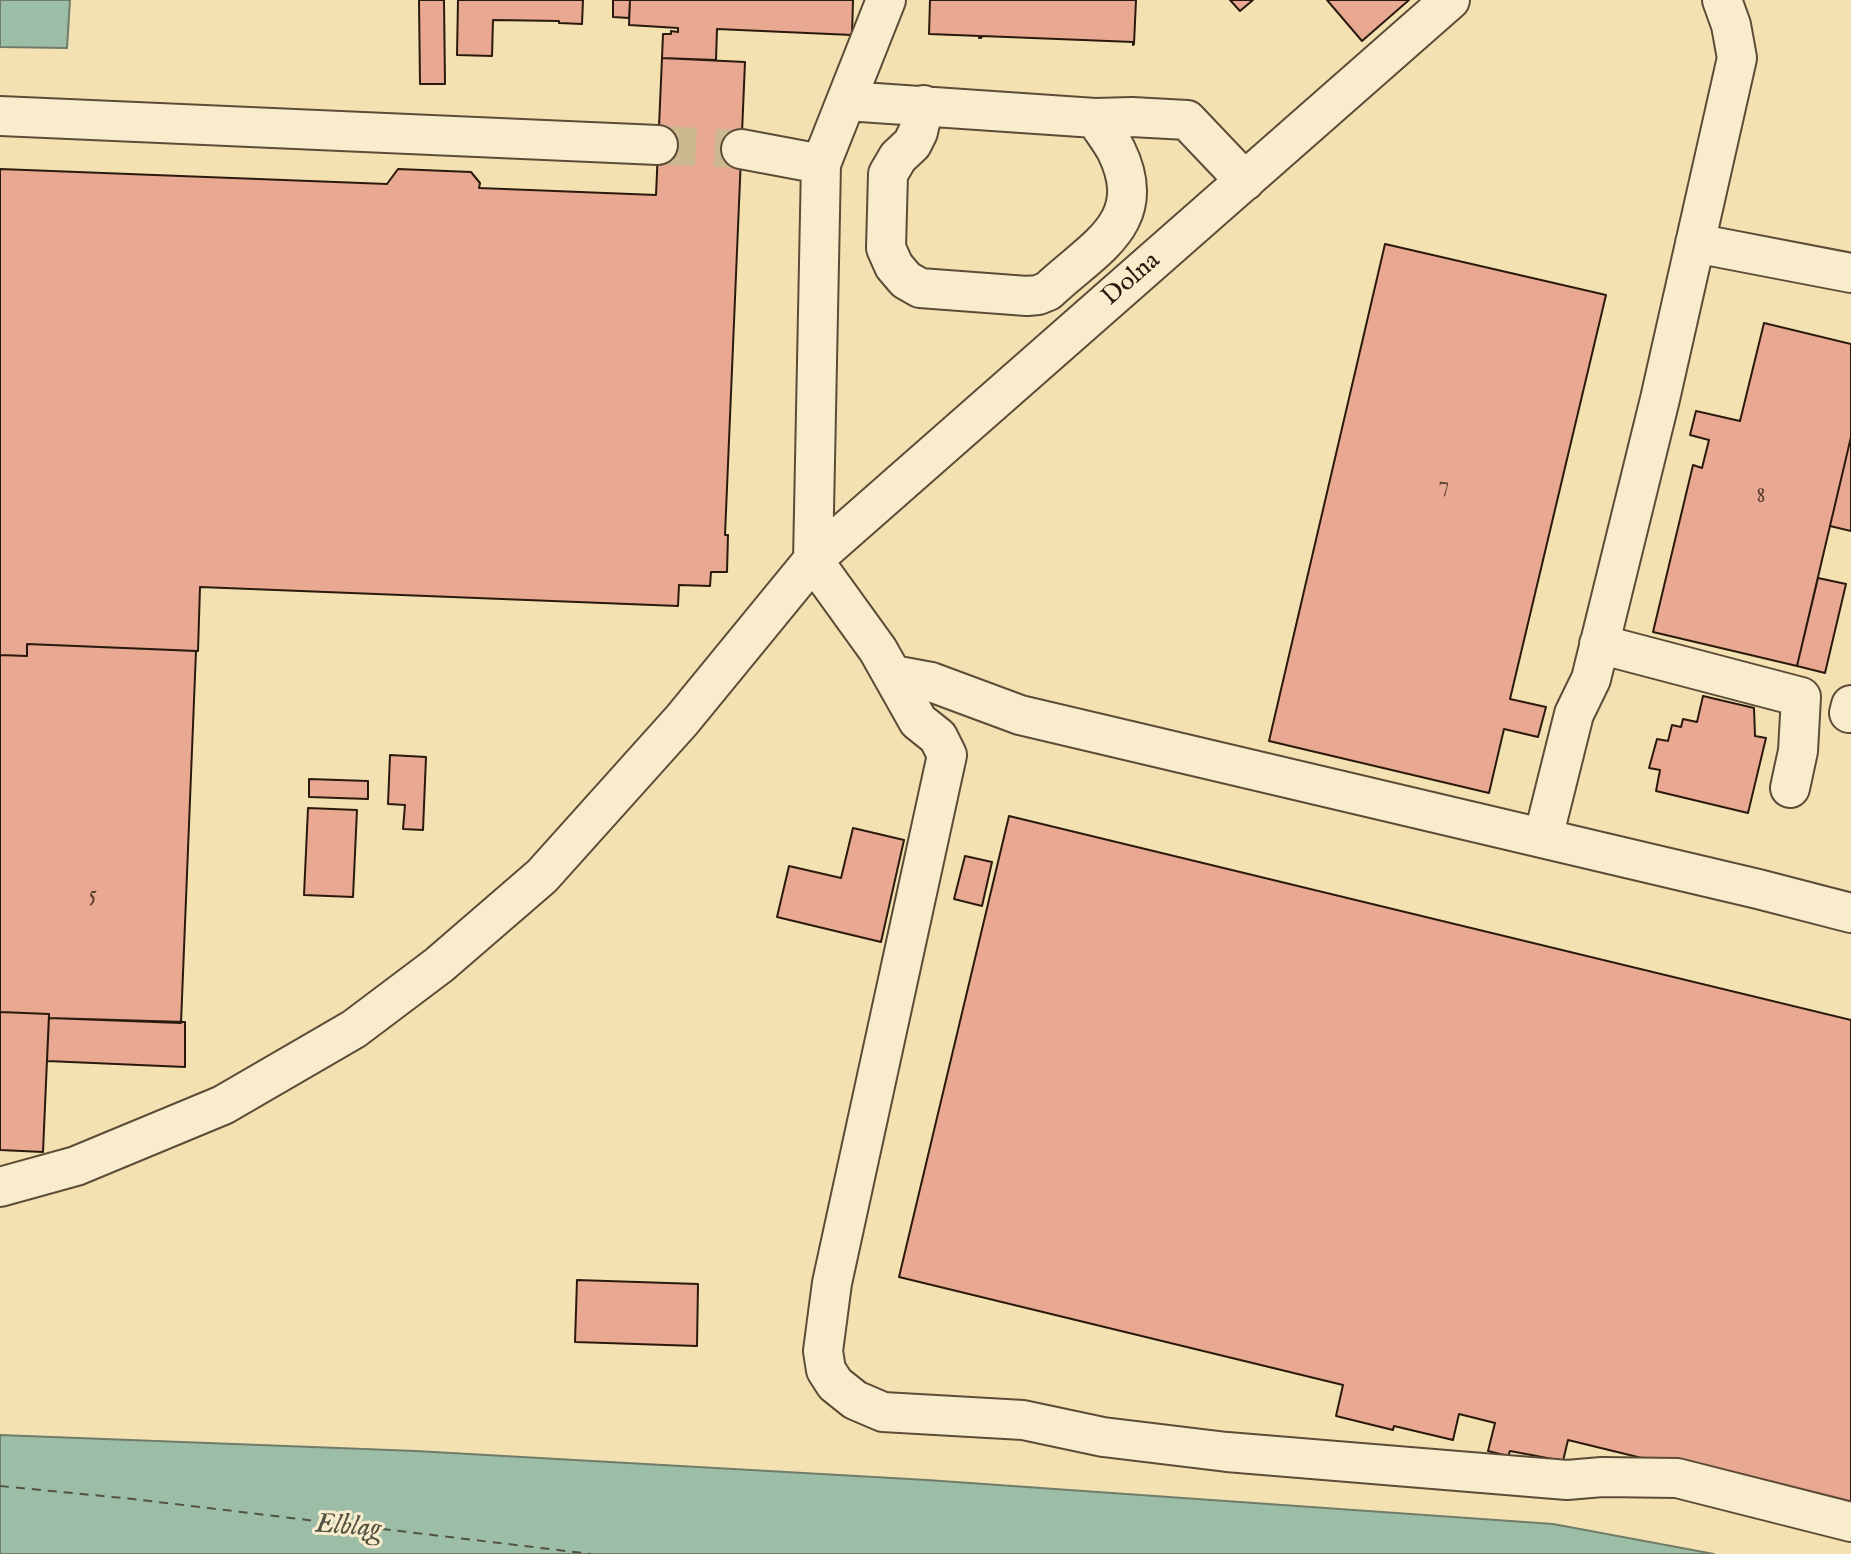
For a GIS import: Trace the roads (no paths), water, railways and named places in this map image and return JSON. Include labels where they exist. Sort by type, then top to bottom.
[{"type":"street","points":[[886,0],[821,164],[813,560],[878,650],[918,721],[938,737],[947,755],[832,1283],[823,1351],[826,1370],[835,1384],[855,1400],[883,1412],[1023,1420],[1102,1437],[1227,1452],[1567,1480],[1677,1478],[1851,1522]]},
{"type":"street","name":"Dolna","points":[[0,1187],[76,1166],[223,1105],[354,1030],[439,965],[542,876],[682,720],[813,560],[1450,0]]},
{"type":"street","points":[[1543,838],[1574,713],[1591,679],[1660,399],[1737,58],[1731,25],[1732,4]]},
{"type":"street","points":[[846,101],[1095,118],[1187,120],[1245,181]]},
{"type":"street","points":[[924,105],[918,132],[912,144],[898,157],[888,174],[886,248],[894,266],[906,280],[920,288],[938,290],[1038,295],[1048,291],[1103,243],[1124,214],[1128,197],[1126,178],[1116,150],[1095,118]]},
{"type":"street","points":[[0,116],[658,145]]},
{"type":"street","points":[[741,149],[821,164]]},
{"type":"street","points":[[1695,243],[1851,273]]},
{"type":"street","points":[[1599,644],[1801,697],[1798,751],[1790,788]]},
{"type":"street","points":[[892,675],[931,681],[1020,715],[1851,913]]},
{"type":"street","points":[[938,737],[952,730],[967,714],[975,698]]},
{"type":"street","points":[[1851,705],[1851,713]]},
{"type":"water","points":[[0,0],[70,0],[67,48],[0,47]]},
{"type":"water","name":"Elbląg","points":[[0,1435],[416,1451],[927,1480],[1553,1524],[1714,1554],[0,1554]]},
{"type":"tunnel","points":[[658,145],[741,149]]}]
